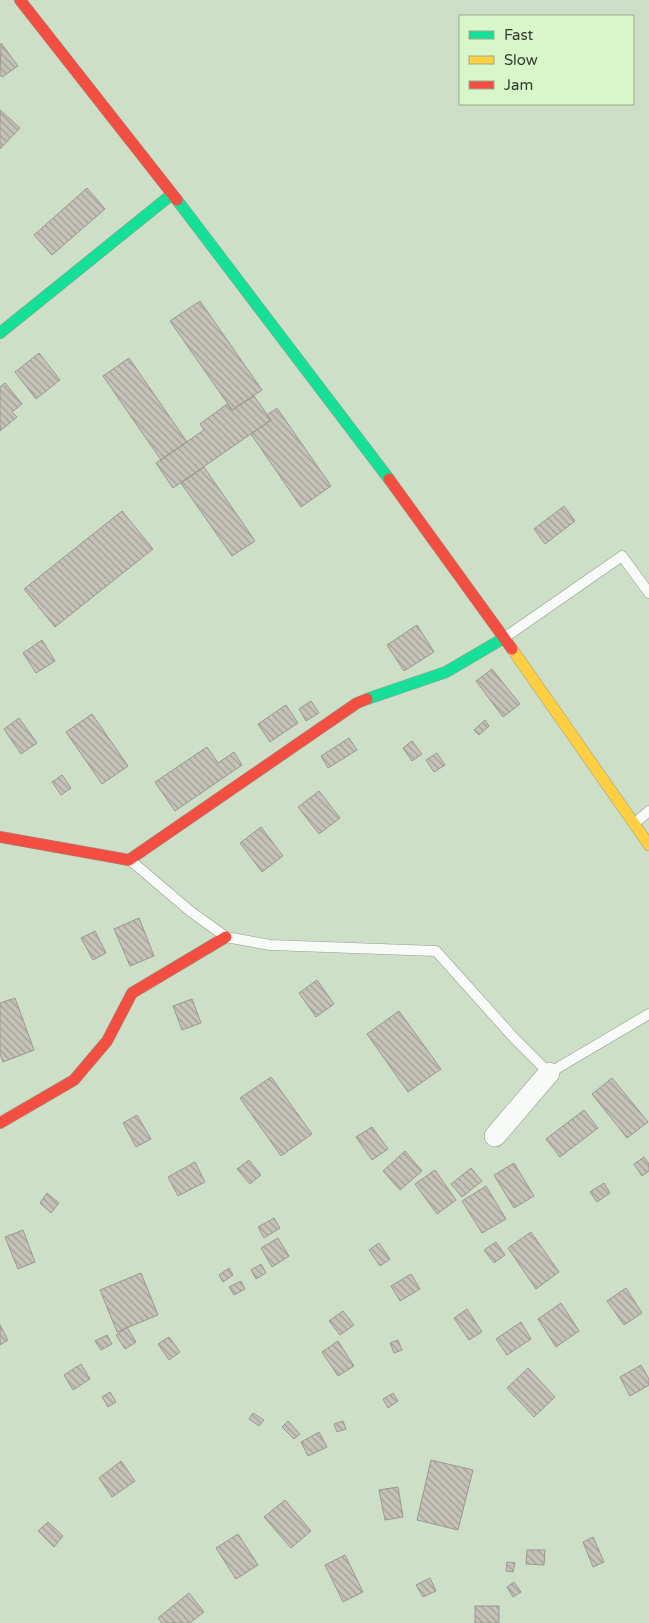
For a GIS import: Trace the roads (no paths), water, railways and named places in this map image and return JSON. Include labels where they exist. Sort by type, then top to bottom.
[{"type":"street","points":[[20,0],[54,41],[348,424],[504,638],[649,845]]},
{"type":"street","points":[[0,333],[171,195]]},
{"type":"street","points":[[0,838],[130,860],[357,704],[446,672],[504,638]]},
{"type":"street","points":[[0,1123],[74,1080],[107,1041],[132,993],[226,937]]},
{"type":"street","points":[[495,1136],[549,1073]]},
{"type":"lane","points":[[504,638],[622,556],[649,593]]},
{"type":"lane","points":[[634,824],[649,811]]},
{"type":"lane","points":[[130,860],[190,911],[226,937],[270,945],[436,951],[549,1073],[649,1014]]}]
